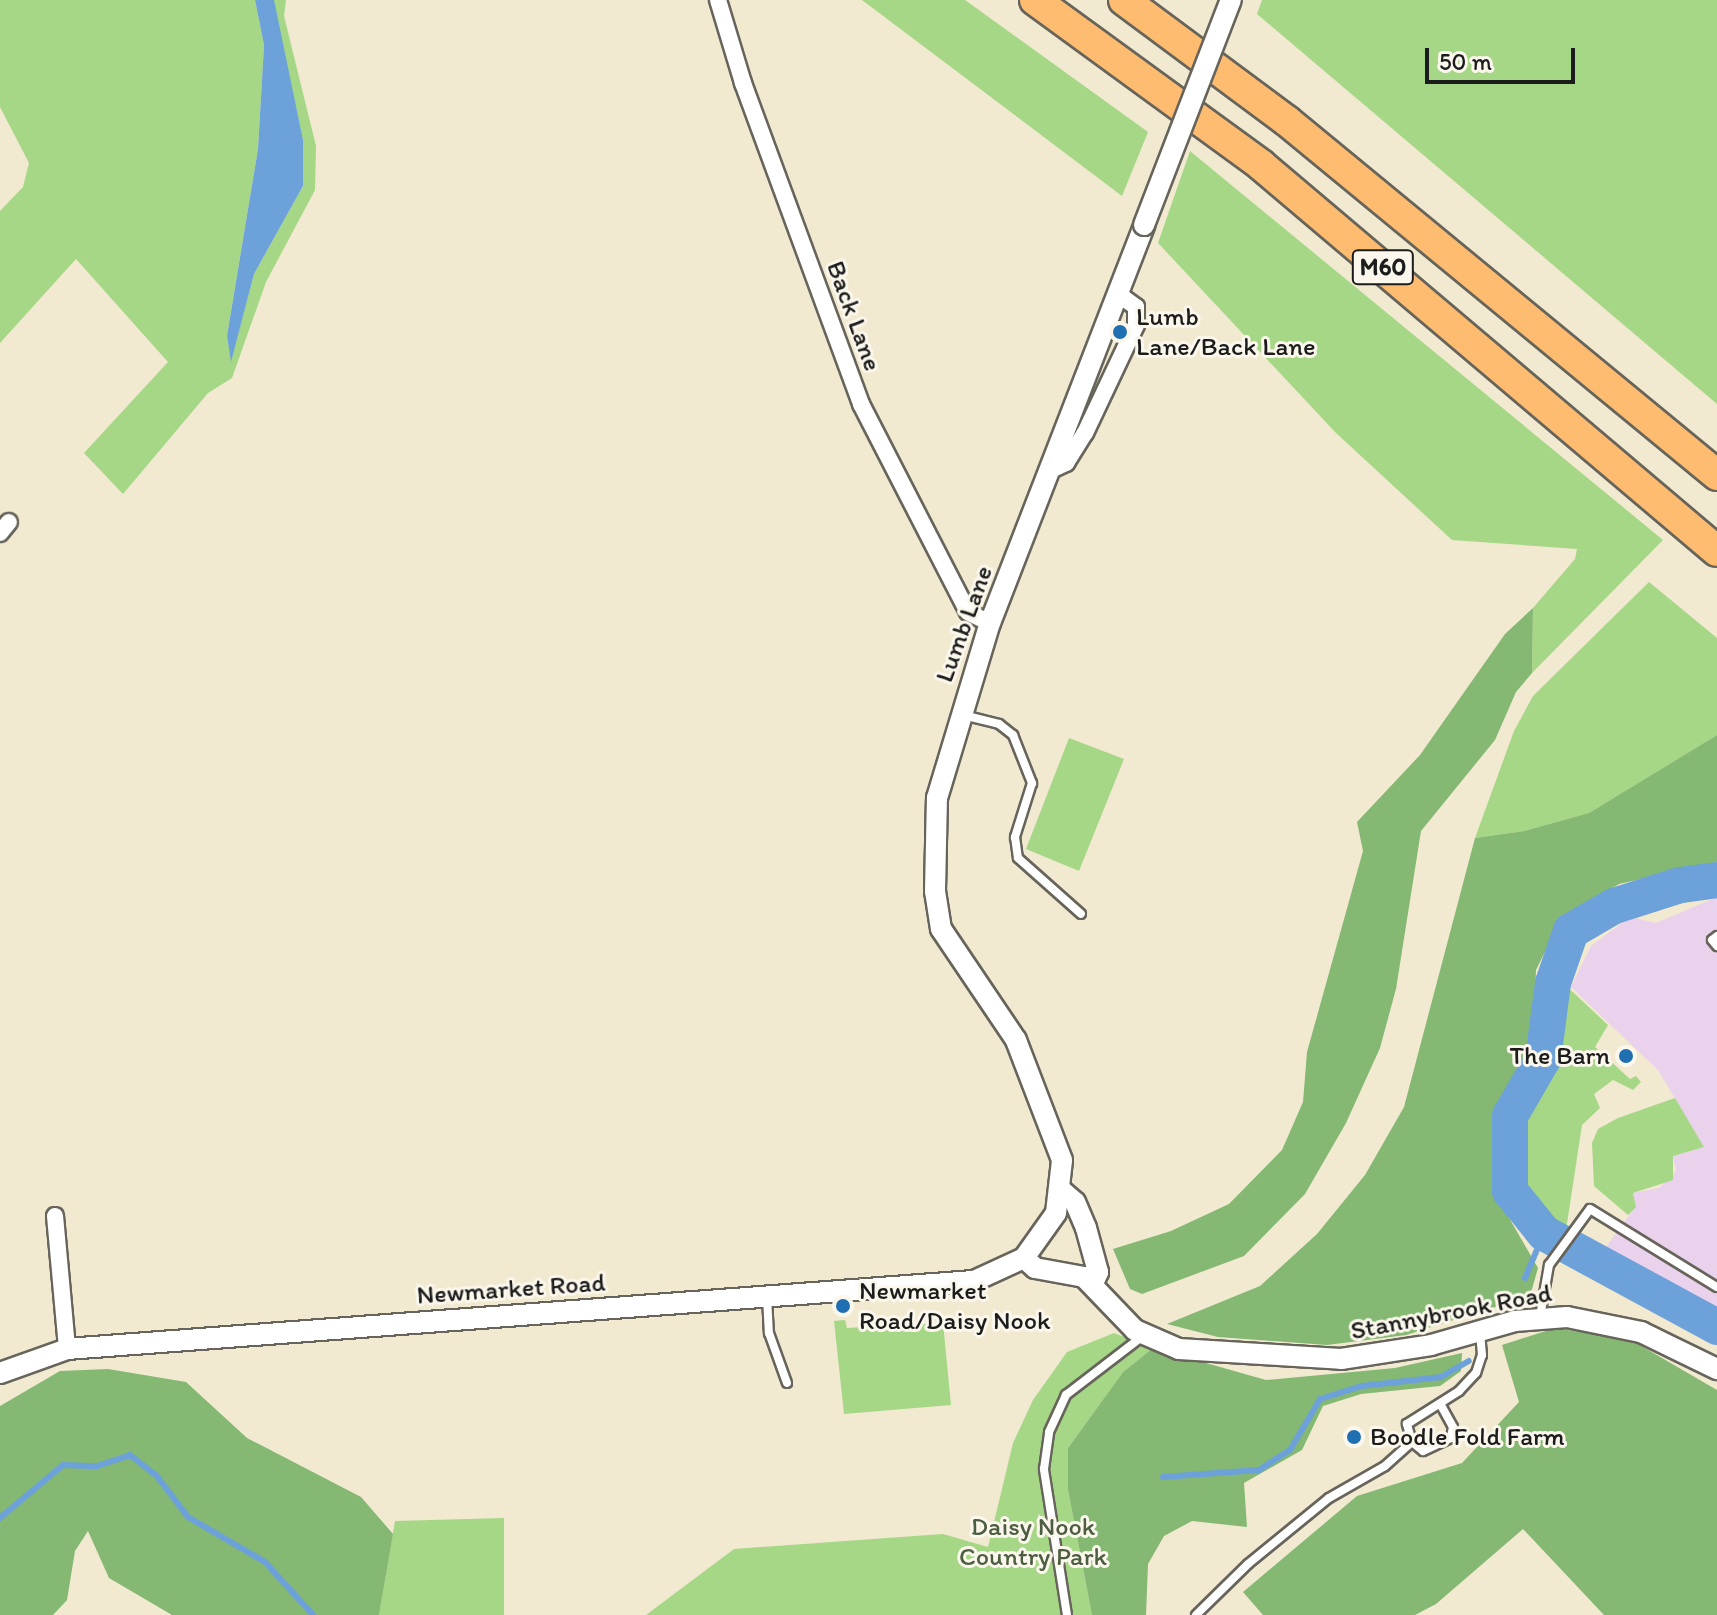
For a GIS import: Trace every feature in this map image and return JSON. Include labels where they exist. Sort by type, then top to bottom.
[{"type":"highway","name":"M60","points":[[1035,0],[1261,165],[1717,551]]},
{"type":"highway","name":"M60","points":[[1124,0],[1287,121],[1717,475]]},
{"type":"street","name":"Back Lane","points":[[718,0],[743,83],[861,404],[968,612],[990,623]]},
{"type":"street","name":"Lumb Lane","points":[[1024,1258],[1048,1228],[1061,1190],[1062,1160],[1030,1072],[1000,1015],[952,953],[938,921],[937,798],[959,714],[990,623],[1231,0]]},
{"type":"street","points":[[1051,470],[1066,463],[1085,433],[1136,325],[1136,307],[1131,298],[1118,294]]},
{"type":"street","points":[[1061,1190],[1075,1202],[1086,1228],[1098,1272],[1093,1284]]},
{"type":"street","points":[[55,1216],[67,1349]]},
{"type":"street","name":"Stannybrook Road","points":[[1024,1258],[1035,1268],[1093,1284],[1144,1335],[1179,1349],[1341,1359],[1540,1317],[1619,1324],[1717,1369]]},
{"type":"street","name":"Newmarket Road","points":[[0,1373],[67,1349],[974,1281],[1024,1258]]},
{"type":"lane","points":[[959,714],[999,724],[1013,735],[1032,783],[1015,837],[1018,858],[1081,914]]},
{"type":"lane","points":[[1717,936],[1712,940],[1717,946]]},
{"type":"lane","points":[[1540,1317],[1549,1265],[1590,1209],[1717,1287]]},
{"type":"lane","points":[[767,1296],[769,1333],[787,1383]]},
{"type":"lane","points":[[1440,1404],[1453,1427],[1451,1438],[1428,1451],[1412,1442],[1405,1427],[1473,1378],[1481,1364],[1480,1332]]},
{"type":"lane","points":[[1067,1615],[1044,1469],[1049,1432],[1066,1395],[1144,1335]]},
{"type":"lane","points":[[1196,1615],[1248,1564],[1329,1498],[1385,1466],[1412,1442]]},
{"type":"shaded area","points":[[1717,897],[1717,1310],[1599,1257],[1635,1207],[1633,1193],[1659,1188],[1676,1171],[1673,1156],[1704,1147],[1658,1070],[1571,987],[1591,946],[1630,917],[1656,923]]},
{"type":"green space","points":[[0,0],[255,0],[264,45],[258,149],[227,336],[231,360],[254,274],[303,186],[303,140],[274,9],[274,0],[286,0],[284,16],[316,146],[315,190],[266,282],[232,378],[208,393],[123,494],[84,453],[168,362],[76,259],[0,343],[0,211],[23,187],[29,163],[0,107]]},
{"type":"green space","points":[[862,0],[965,0],[1148,132],[1122,196]]},
{"type":"green space","points":[[1262,0],[1717,0],[1717,404],[1257,14]]},
{"type":"green space","points":[[1190,151],[1663,540],[1532,673],[1533,608],[1575,559],[1577,549],[1452,540],[1336,433],[1158,243]]},
{"type":"green space","points":[[1649,582],[1717,638],[1717,735],[1589,813],[1524,831],[1475,838],[1514,731],[1533,696]]},
{"type":"green space","points":[[1533,608],[1532,673],[1516,692],[1495,740],[1421,831],[1396,989],[1380,1048],[1346,1123],[1305,1194],[1244,1256],[1142,1294],[1130,1289],[1113,1249],[1171,1231],[1229,1204],[1282,1150],[1303,1102],[1307,1052],[1363,851],[1357,822],[1420,755],[1505,634]]},
{"type":"green space","points":[[1717,735],[1717,862],[1619,884],[1561,919],[1536,970],[1533,1052],[1498,1108],[1494,1192],[1538,1268],[1530,1296],[1406,1335],[1327,1345],[1218,1337],[1167,1324],[1260,1286],[1317,1234],[1365,1175],[1404,1107],[1475,838],[1524,831],[1589,813]]},
{"type":"green space","points":[[1069,738],[1124,759],[1079,871],[1026,849]]},
{"type":"green space","points":[[1560,980],[1608,1025],[1595,1047],[1630,1079],[1636,1076],[1641,1082],[1633,1090],[1613,1080],[1594,1094],[1600,1108],[1582,1125],[1566,1230],[1561,1238],[1519,1180],[1523,1122],[1552,1048]]},
{"type":"green space","points":[[1675,1098],[1704,1147],[1673,1156],[1673,1180],[1633,1193],[1636,1207],[1628,1215],[1594,1186],[1592,1143],[1598,1129],[1618,1118]]},
{"type":"green space","points":[[845,1320],[847,1328],[943,1323],[951,1405],[844,1414],[834,1321]]},
{"type":"green space","points":[[1555,1328],[1631,1340],[1717,1390],[1717,1615],[1604,1615],[1523,1529],[1436,1604],[1415,1615],[1263,1615],[1243,1592],[1357,1496],[1462,1463],[1519,1402],[1502,1345]]},
{"type":"green space","name":"Daisy Nook Country Park","points":[[1114,1333],[1153,1348],[1123,1372],[1068,1448],[1068,1490],[1092,1615],[646,1615],[734,1549],[943,1534],[988,1547],[1013,1443],[1033,1400],[1067,1352]]},
{"type":"green space","points":[[1153,1348],[1266,1380],[1395,1368],[1462,1353],[1461,1371],[1440,1386],[1361,1394],[1323,1406],[1302,1450],[1244,1483],[1247,1527],[1192,1521],[1164,1536],[1148,1564],[1146,1615],[1092,1615],[1068,1490],[1068,1448],[1123,1372]]},
{"type":"green space","points":[[108,1369],[186,1382],[247,1438],[361,1497],[393,1534],[379,1615],[172,1615],[109,1578],[88,1531],[75,1551],[67,1600],[53,1615],[0,1615],[0,1406],[60,1371]]},
{"type":"green space","points":[[504,1518],[504,1615],[379,1615],[395,1521]]},
{"type":"water","points":[[255,0],[274,0],[303,140],[303,186],[254,274],[231,362],[227,336],[258,149],[264,45]]},
{"type":"waterway","points":[[1717,880],[1680,885],[1614,906],[1571,931],[1553,983],[1543,1059],[1510,1116],[1510,1191],[1544,1233],[1717,1327]]},
{"type":"waterway","points":[[1525,1278],[1544,1233]]},
{"type":"waterway","points":[[1163,1477],[1259,1470],[1290,1450],[1320,1399],[1362,1386],[1441,1377],[1469,1361]]},
{"type":"waterway","points":[[0,1518],[63,1465],[97,1466],[130,1455],[156,1475],[188,1517],[265,1562],[313,1615]]},
{"type":"place","name":"Lumb Lane/Back Lane","points":[[1120,332]]},
{"type":"place","name":"The Barn","points":[[1626,1056]]},
{"type":"place","name":"Newmarket Road/Daisy Nook","points":[[843,1306]]},
{"type":"place","name":"Boodle Fold Farm","points":[[1354,1437]]}]
